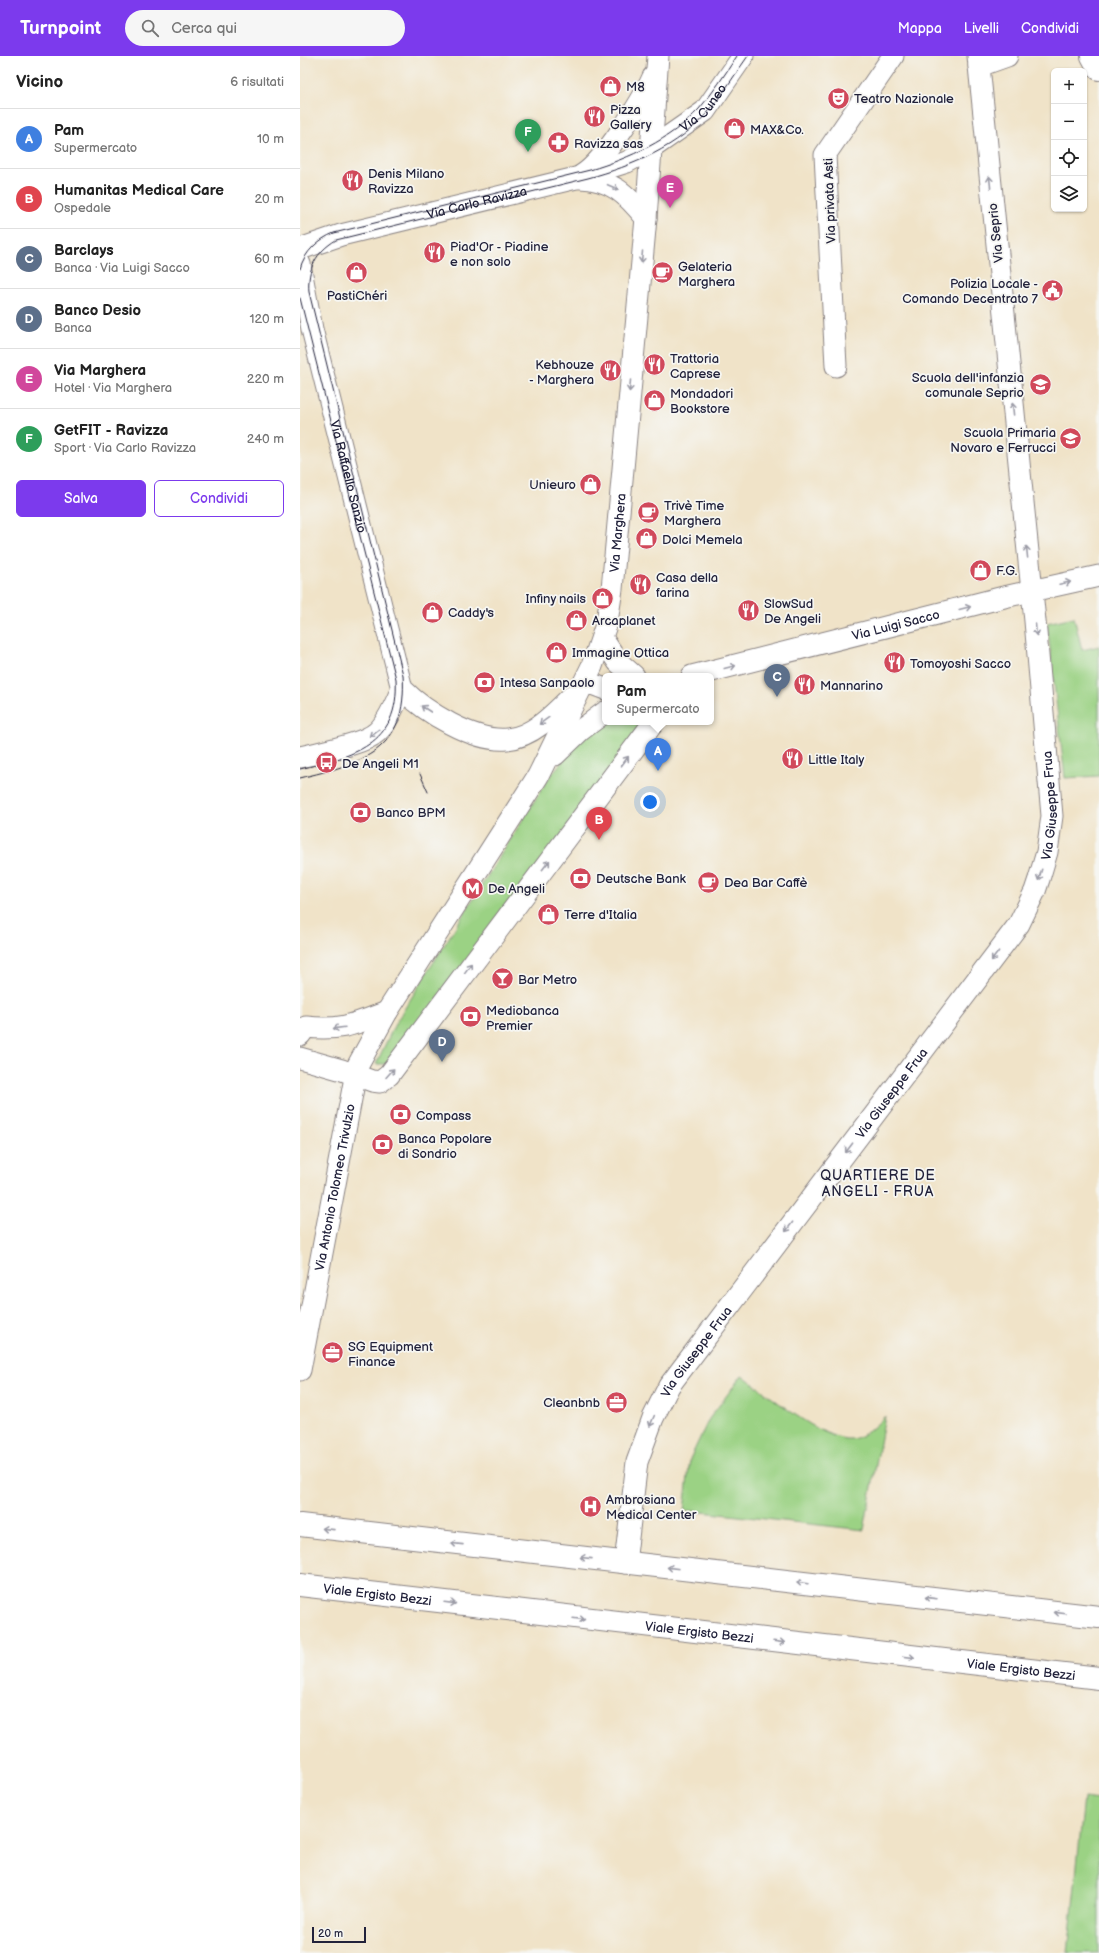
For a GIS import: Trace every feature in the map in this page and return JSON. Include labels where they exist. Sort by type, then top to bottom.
[{"type":"main road","points":[[1092,56],[1099,68]]},
{"type":"main road","points":[[300,1525],[1099,1617]]},
{"type":"main road","name":"Viale Ergisto Bezzi","points":[[300,1585],[1099,1678]]},
{"type":"street","points":[[718,91],[720,65],[726,56]]},
{"type":"street","name":"Via Cuneo","points":[[652,148],[705,112],[743,56]]},
{"type":"street","name":"Via privata Asti","points":[[836,366],[825,155],[893,56]]},
{"type":"street","points":[[979,61],[1007,56]]},
{"type":"street","name":"Via Seprio","points":[[979,61],[1031,591]]},
{"type":"street","name":"Via Marghera","points":[[538,776],[583,685],[607,622],[612,589],[646,218],[657,62]]},
{"type":"street","name":"Via Marghera","points":[[576,178],[590,170],[611,144],[646,93],[657,62]]},
{"type":"street","name":"Via Carlo Ravizza","points":[[300,250],[341,236],[576,178],[616,166],[652,148]]},
{"type":"street","points":[[576,178],[597,180],[621,190],[646,218]]},
{"type":"street","name":"Via Raffaello Sanzio","points":[[300,264],[312,329],[402,689]]},
{"type":"street","name":"Via Luigi Sacco","points":[[704,673],[1031,591],[1099,576]]},
{"type":"street","name":"Via Giuseppe Frua","points":[[625,1563],[637,1462],[653,1418],[669,1386],[1018,924],[1035,892],[1047,852],[1052,816],[1031,591]]},
{"type":"street","points":[[602,638],[618,662],[631,673]]},
{"type":"street","points":[[300,757],[364,740],[377,732],[386,721],[402,689],[419,704],[452,724],[484,738],[508,739],[535,728],[583,685],[592,684],[602,688]]},
{"type":"street","points":[[538,776],[567,742],[602,714]]},
{"type":"street","points":[[300,1058],[372,1081],[380,1082],[389,1075],[652,725]]},
{"type":"street","name":"Via Antonio Tolomeo Trivulzio","points":[[300,1370],[360,1060],[387,1012],[538,776]]},
{"type":"street","points":[[303,1031],[345,1028],[387,1012]]},
{"type":"green space","points":[[1074,617],[1082,650],[1099,646],[1099,776],[1065,778],[1047,623]]},
{"type":"green space","points":[[602,724],[645,725],[390,1064],[376,1064],[395,1024],[550,776],[575,746]]},
{"type":"green space","points":[[742,1375],[811,1425],[840,1438],[857,1438],[870,1430],[885,1416],[864,1530],[684,1510],[690,1459],[709,1419]]},
{"type":"green space","points":[[1084,1798],[1099,1800],[1099,1953],[1068,1953]]},
{"type":"tram line","points":[[300,269],[305,257],[313,247],[334,233],[590,170],[620,160],[649,147],[675,130],[699,109],[737,56]]},
{"type":"tram line","points":[[300,778],[343,766],[361,759],[377,750],[389,737],[398,721],[403,701],[403,675],[309,292],[311,269],[314,262],[323,250],[336,240],[588,178],[622,168],[654,154],[669,145],[697,124],[709,111],[748,56]]},
{"type":"tram line","points":[[300,298],[396,679],[395,702],[390,720],[381,733],[369,744],[354,752],[338,759],[300,769]]},
{"type":"tram line","points":[[420,774],[428,792]]},
{"type":"place","name":"M8","points":[[611,86]]},
{"type":"place","name":"Teatro Nazionale","points":[[838,98]]},
{"type":"place","name":"Pizza Gallery","points":[[595,116]]},
{"type":"place","name":"MAX&Co.","points":[[734,129]]},
{"type":"place","name":"Ravizza sas","points":[[559,143]]},
{"type":"place","name":"GetFIT - Ravizza","points":[[528,152]]},
{"type":"place","name":"Denis Milano Ravizza","points":[[353,180]]},
{"type":"place","name":"Via Marghera","points":[[670,208]]},
{"type":"place","name":"Piad'Or - Piadine e non solo","points":[[434,253]]},
{"type":"place","name":"PastiChéri","points":[[357,273]]},
{"type":"place","name":"Gelateria Marghera","points":[[663,273]]},
{"type":"place","name":"Polizia Locale - Comando Decentrato 7","points":[[1053,290]]},
{"type":"place","name":"Trattoria Caprese","points":[[655,365]]},
{"type":"place","name":"Kebhouze - Marghera","points":[[610,371]]},
{"type":"place","name":"Scuola dell'infanzia comunale Seprio","points":[[1040,384]]},
{"type":"place","name":"Mondadori Bookstore","points":[[654,400]]},
{"type":"place","name":"Scuola Primaria Novaro e Ferrucci","points":[[1071,439]]},
{"type":"place","name":"Unieuro","points":[[591,484]]},
{"type":"place","name":"Trivè Time Marghera","points":[[648,512]]},
{"type":"place","name":"Dolci Memela","points":[[647,539]]},
{"type":"place","name":"F.G.","points":[[981,570]]},
{"type":"place","name":"Casa della farina","points":[[641,584]]},
{"type":"place","name":"Infiny nails","points":[[602,598]]},
{"type":"place","name":"SlowSud De Angeli","points":[[749,610]]},
{"type":"place","name":"Caddy's","points":[[432,612]]},
{"type":"place","name":"Arcaplanet","points":[[576,620]]},
{"type":"place","name":"Immagine Ottica","points":[[556,652]]},
{"type":"place","name":"Tomoyoshi Sacco","points":[[895,663]]},
{"type":"place","name":"Intesa Sanpaolo","points":[[484,682]]},
{"type":"place","name":"Mannarino","points":[[804,685]]},
{"type":"place","name":"Barclays","points":[[777,697]]},
{"type":"place","name":"Little Italy","points":[[793,759]]},
{"type":"place","name":"De Angeli M1","points":[[326,763]]},
{"type":"place","name":"Pam","points":[[658,771]]},
{"type":"place","name":"Banco BPM","points":[[361,812]]},
{"type":"place","name":"Humanitas Medical Care","points":[[599,840]]},
{"type":"place","name":"Deutsche Bank","points":[[580,878]]},
{"type":"place","name":"Dea Bar Caffè","points":[[708,882]]},
{"type":"place","name":"De Angeli","points":[[472,888]]},
{"type":"place","name":"Terre d'Italia","points":[[549,914]]},
{"type":"place","name":"Bar Metro","points":[[503,979]]},
{"type":"place","name":"Mediobanca Premier","points":[[470,1017]]},
{"type":"place","name":"Banco Desio","points":[[442,1062]]},
{"type":"place","name":"Compass","points":[[401,1115]]},
{"type":"place","name":"Banca Popolare di Sondrio","points":[[382,1145]]},
{"type":"place","name":"SG Equipment Finance","points":[[333,1353]]},
{"type":"place","name":"Cleanbnb","points":[[616,1402]]},
{"type":"place","name":"Ambrosiana Medical Center","points":[[590,1506]]},
{"type":"district","name":"QUARTIERE DE ANGELI - FRUA","points":[[878,1184]]}]
